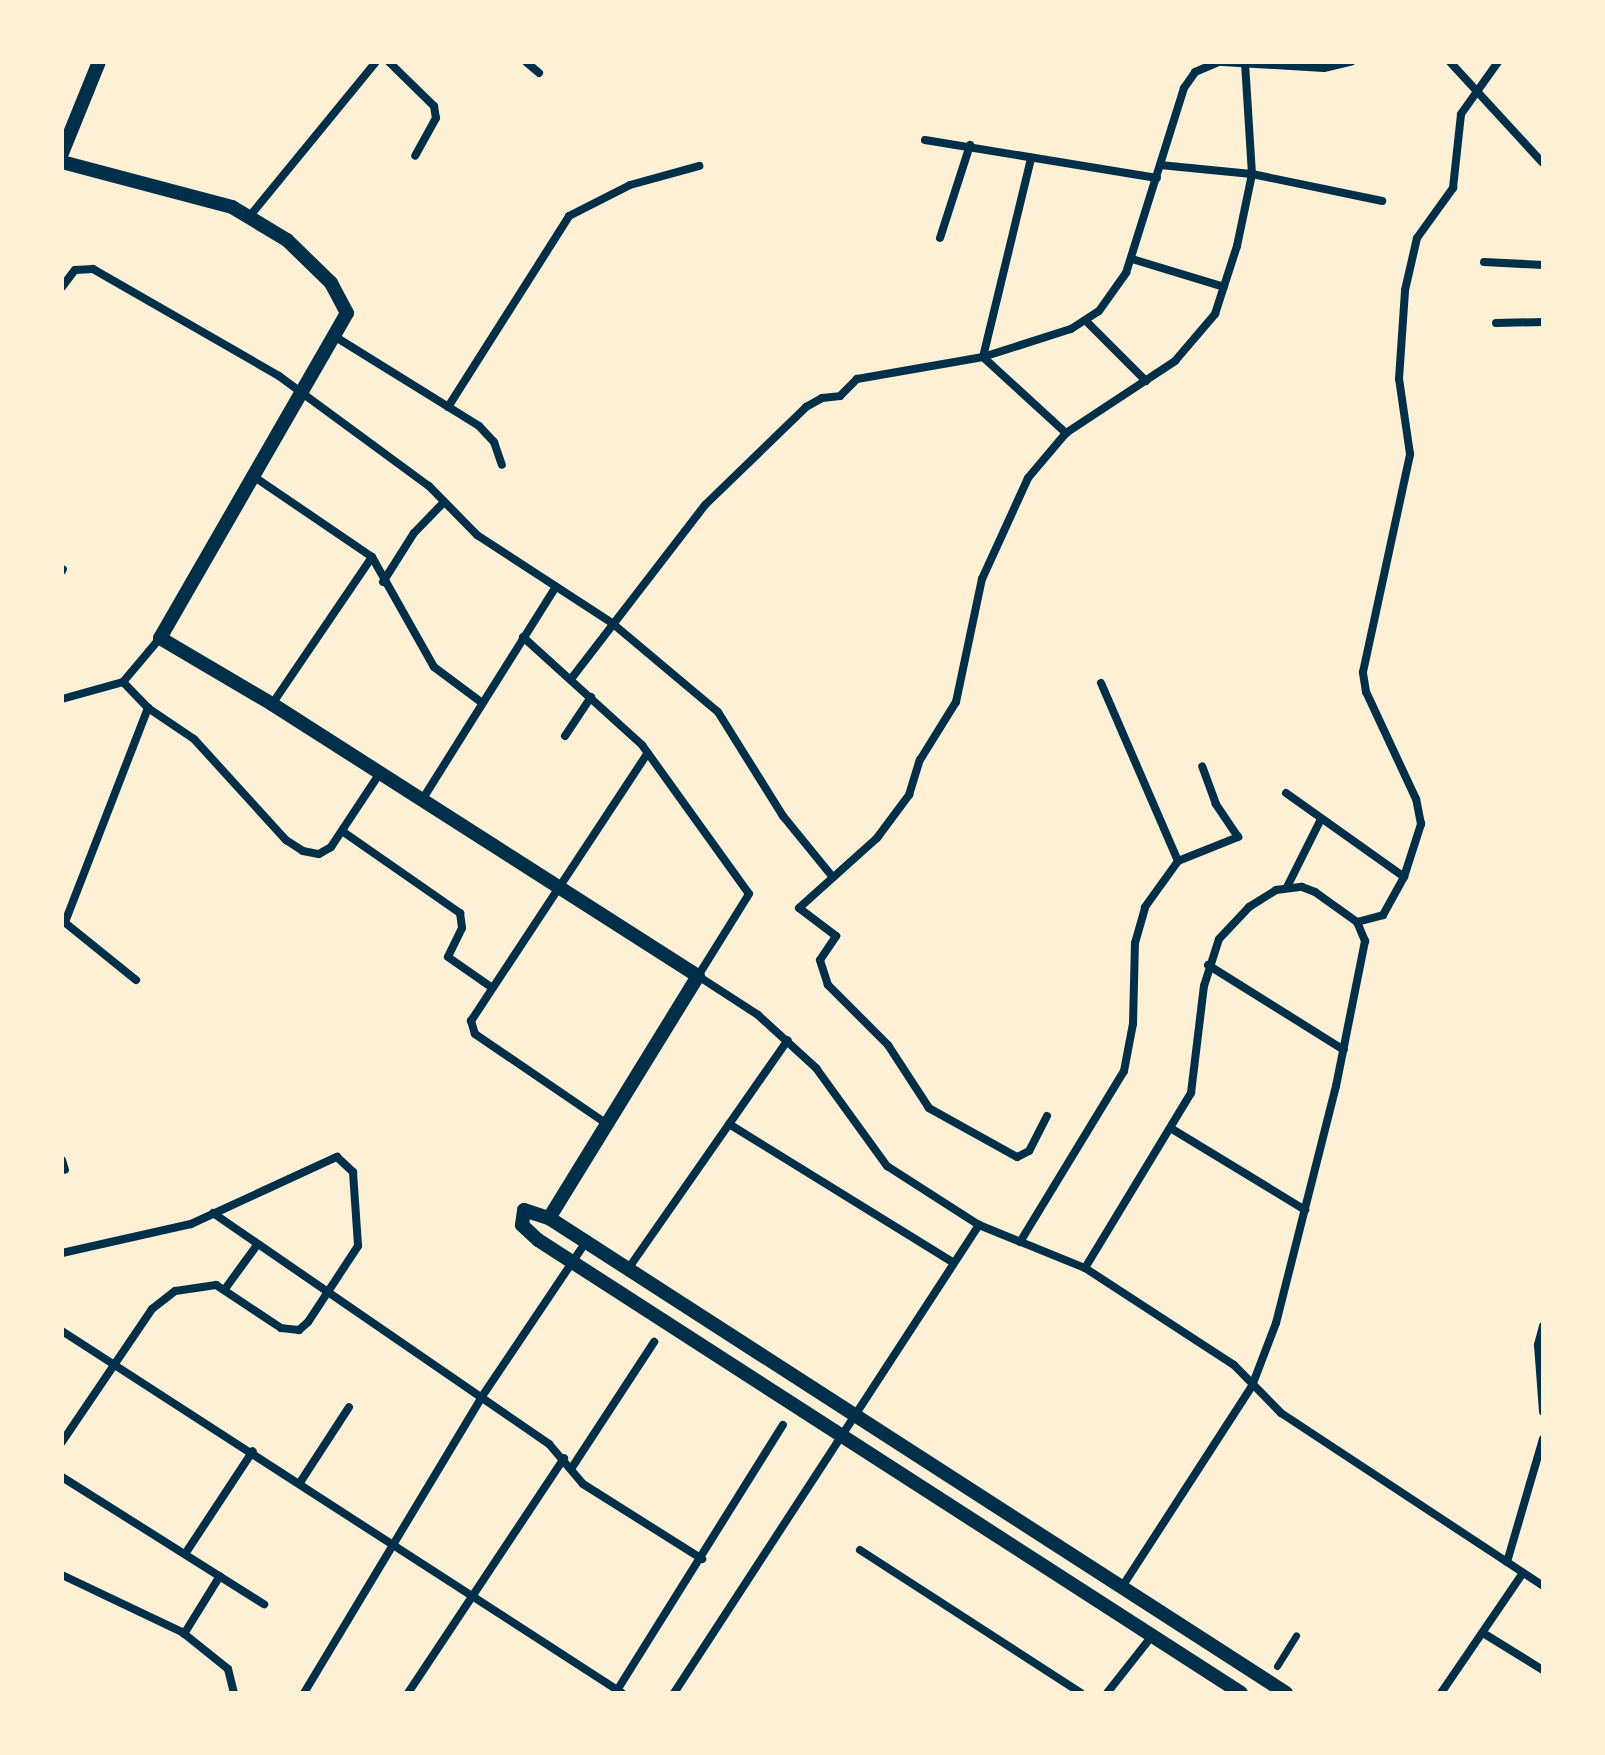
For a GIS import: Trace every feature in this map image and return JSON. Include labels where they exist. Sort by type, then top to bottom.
[{"type":"street","points":[[62,153],[99,62]]},
{"type":"street","points":[[249,217],[376,62]]},
{"type":"street","points":[[389,62],[434,106],[436,118],[415,156]]},
{"type":"street","points":[[526,62],[539,73]]},
{"type":"street","points":[[571,679],[705,505],[806,407],[822,398],[840,396],[857,379],[983,357],[1086,321],[1111,298],[1132,259],[1189,79],[1203,66],[1220,62],[1324,68],[1351,62]]},
{"type":"street","points":[[1450,62],[1543,163]]},
{"type":"street","points":[[1357,922],[1383,915],[1404,877],[1421,815],[1366,692],[1363,657],[1410,454],[1399,379],[1408,277],[1417,238],[1453,188],[1457,129],[1474,91],[1498,62]]},
{"type":"street","points":[[1047,1116],[1029,1151],[1017,1157],[929,1108],[918,1096],[888,1045],[828,985],[820,960],[836,936],[799,908],[877,838],[909,795],[920,760],[956,702],[982,579],[1028,478],[1066,433],[1175,361],[1215,314],[1252,174],[1245,63]]},
{"type":"street","points":[[925,140],[1157,178]]},
{"type":"street","points":[[940,238],[970,145]]},
{"type":"street","points":[[983,357],[1031,158]]},
{"type":"street","points":[[62,162],[232,207],[287,240],[331,283],[347,313],[160,638],[123,682],[62,699]]},
{"type":"street","points":[[1160,165],[1252,174],[1382,201]]},
{"type":"street","points":[[448,407],[569,216],[630,185],[699,166]]},
{"type":"street","points":[[1132,259],[1224,287]]},
{"type":"street","points":[[1484,262],[1543,265]]},
{"type":"street","points":[[62,287],[75,270],[93,269],[300,390],[444,502],[477,535],[612,623],[718,712],[783,816],[832,876]]},
{"type":"street","points":[[1086,321],[1146,381]]},
{"type":"street","points":[[1496,323],[1543,322]]},
{"type":"street","points":[[334,336],[448,407],[494,442],[502,465]]},
{"type":"street","points":[[983,357],[1066,433]]},
{"type":"street","points":[[253,476],[372,557],[383,582],[415,627],[434,667],[481,702]]},
{"type":"street","points":[[383,582],[414,533],[444,502]]},
{"type":"street","points":[[272,704],[372,557]]},
{"type":"street","points":[[422,800],[556,586]]},
{"type":"street","points":[[523,637],[648,753],[749,894],[549,1218]]},
{"type":"street","points":[[160,638],[272,704],[698,976],[788,1040],[831,1086],[887,1166],[979,1225],[1085,1268],[1234,1365],[1281,1413],[1543,1586]]},
{"type":"street","points":[[123,682],[148,708],[194,739],[286,840],[319,854],[331,847],[380,773]]},
{"type":"street","points":[[1101,683],[1178,861]]},
{"type":"street","points":[[565,736],[591,697]]},
{"type":"street","points":[[136,980],[64,921],[148,708]]},
{"type":"street","points":[[607,1124],[475,1034],[471,1021],[648,753]]},
{"type":"street","points":[[1020,1242],[1124,1071],[1133,1024],[1135,943],[1145,907],[1178,861],[1238,837],[1216,804],[1202,766]]},
{"type":"street","points":[[1286,793],[1404,877]]},
{"type":"street","points":[[1287,887],[1321,819]]},
{"type":"street","points":[[342,831],[460,913],[462,928],[448,957],[491,987]]},
{"type":"street","points":[[1085,1268],[1191,1093],[1208,965],[1227,927],[1264,897],[1287,887],[1315,892],[1357,922],[1365,941],[1344,1050],[1267,1357],[1252,1386],[1122,1587]]},
{"type":"street","points":[[1208,965],[1344,1050]]},
{"type":"street","points":[[628,1269],[788,1040]]},
{"type":"street","points":[[729,1124],[954,1263]]},
{"type":"street","points":[[1172,1129],[1305,1210]]},
{"type":"street","points":[[62,1253],[110,1246],[213,1213],[337,1157],[349,1163],[358,1246],[327,1296],[299,1330],[290,1330],[225,1289],[206,1285],[175,1291],[152,1309],[62,1442]]},
{"type":"street","points":[[62,1160],[65,1170]]},
{"type":"street","points":[[1241,1693],[538,1240],[521,1218],[524,1210],[534,1209],[549,1218],[1286,1693]]},
{"type":"street","points":[[213,1213],[327,1296],[481,1398],[564,1458],[593,1491],[702,1559]]},
{"type":"street","points":[[674,1693],[840,1433],[979,1225]]},
{"type":"street","points":[[304,1693],[398,1543],[481,1398],[586,1242]]},
{"type":"street","points":[[225,1289],[257,1245]]},
{"type":"street","points":[[1543,1326],[1543,1412]]},
{"type":"street","points":[[62,1331],[398,1543],[618,1692],[783,1425]]},
{"type":"street","points":[[571,1469],[654,1342]]},
{"type":"street","points":[[301,1481],[349,1407]]},
{"type":"street","points":[[1507,1562],[1543,1439]]},
{"type":"street","points":[[185,1554],[253,1451]]},
{"type":"street","points":[[408,1693],[564,1458]]},
{"type":"street","points":[[62,1477],[264,1604]]},
{"type":"street","points":[[860,1550],[1081,1693]]},
{"type":"street","points":[[1441,1693],[1523,1573]]},
{"type":"street","points":[[62,1575],[184,1634],[228,1669],[234,1693]]},
{"type":"street","points":[[184,1634],[220,1576]]},
{"type":"street","points":[[1483,1633],[1543,1670]]},
{"type":"street","points":[[1277,1666],[1296,1636]]},
{"type":"street","points":[[1107,1693],[1151,1637]]}]
